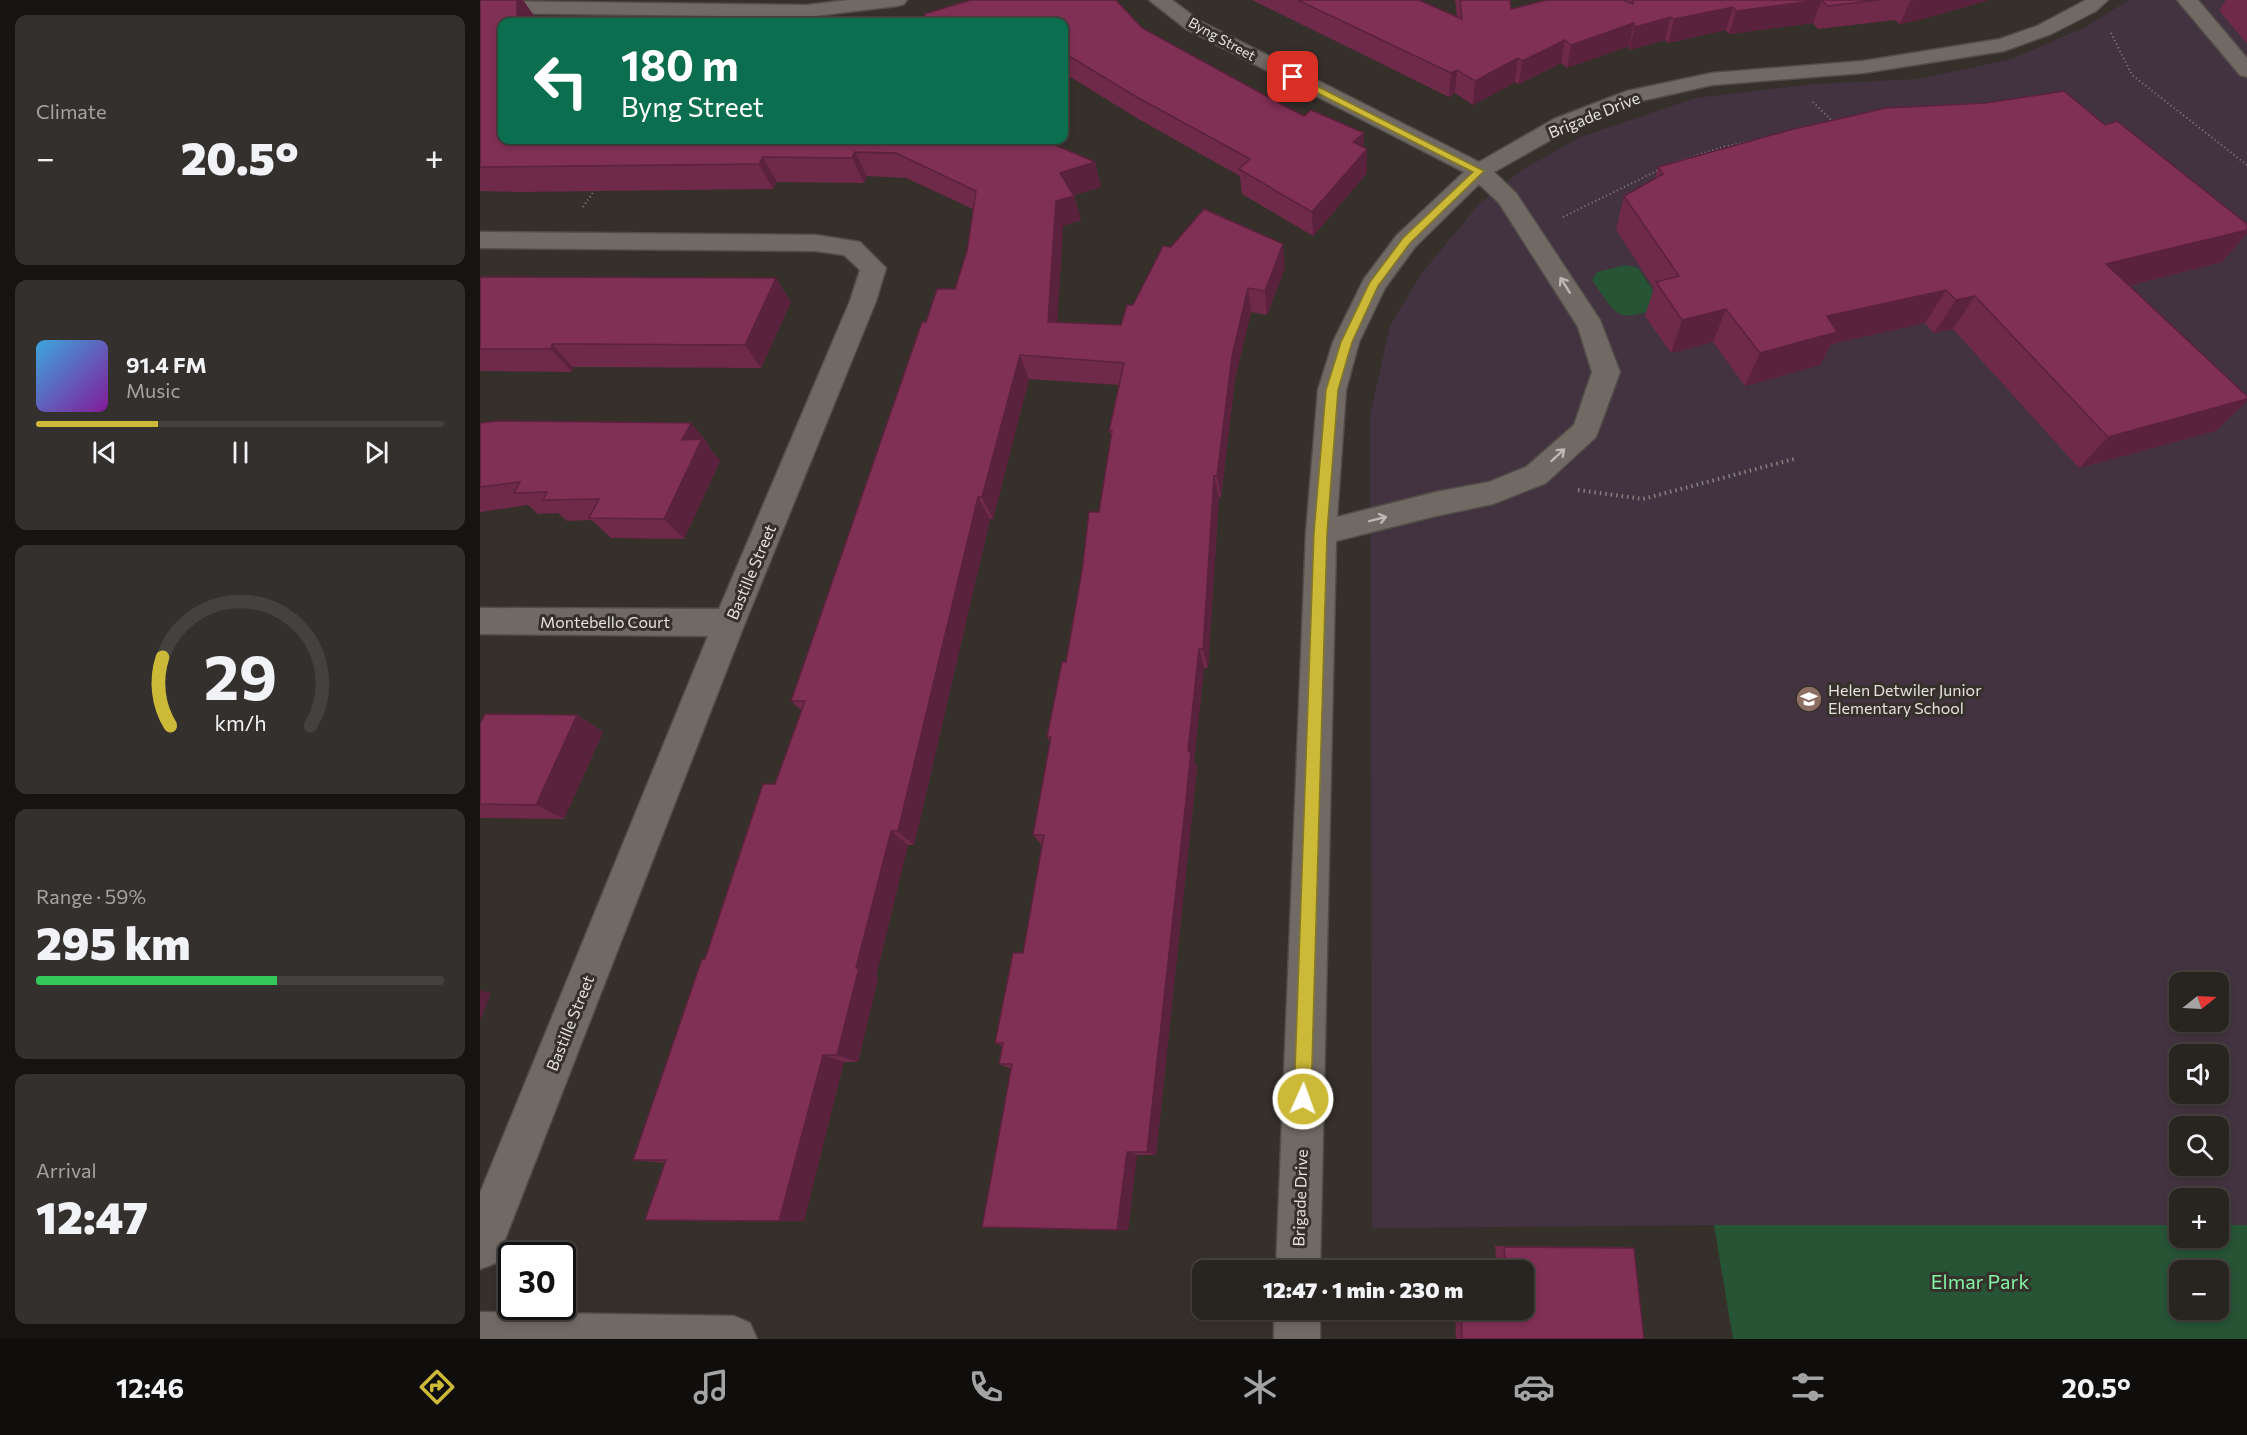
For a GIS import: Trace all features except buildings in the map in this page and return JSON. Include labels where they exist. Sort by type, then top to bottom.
[{"type":"street","points":[[480,8],[807,11],[897,0]]},
{"type":"street","name":"Byng Street","points":[[1159,0],[1194,25],[1479,171],[1508,198],[1591,326],[1606,372],[1586,430],[1536,475],[1493,493],[1436,504],[1321,533]]},
{"type":"street","points":[[2187,0],[2247,71]]},
{"type":"street","name":"Brigade Drive","points":[[1298,1260],[1321,533],[1332,390],[1346,342],[1373,285],[1406,241],[1479,171],[1562,124],[1635,96],[1712,79],[1863,67],[2004,45],[2044,30],[2090,5]]},
{"type":"street","name":"Bastille Street","points":[[480,240],[816,243],[851,248],[873,268],[863,301],[729,623],[480,1247]]},
{"type":"street","name":"Montebello Court","points":[[480,621],[729,623]]},
{"type":"street","points":[[1297,1320],[1297,1339]]},
{"type":"street","points":[[480,1335],[734,1339]]},
{"type":"path","points":[[2090,5],[2109,31],[2132,75],[2247,165]]},
{"type":"path","points":[[1531,233],[1673,163],[1757,139]]},
{"type":"path","points":[[562,240],[601,180]]},
{"type":"path","points":[[1536,475],[1554,486],[1643,499],[1794,459]]},
{"type":"shaded area","name":"Helen Detwiler Junior Elementary School","points":[[2129,0],[2247,0],[2247,1225],[2229,1225],[2229,1188],[2169,1188],[2169,1225],[1372,1228],[1370,415],[1390,326],[1422,273],[1479,204],[1522,170],[1578,138],[1695,98],[1815,84],[1918,79],[2012,59],[2085,27]]},
{"type":"green space","points":[[1626,265],[1638,268],[1664,307],[1627,315],[1615,310],[1592,280],[1597,272]]},
{"type":"green space","name":"Elmar Park","points":[[1714,1225],[2169,1225],[2169,1248],[2229,1248],[2229,1225],[2247,1225],[2247,1339],[1733,1339]]},
{"type":"place","name":"Helen Detwiler Junior Elementary School","points":[[1809,699]]},
{"type":"route","points":[[1293,77],[1479,171],[1406,241],[1373,285],[1346,342],[1332,390],[1321,533],[1303,1099]]}]
